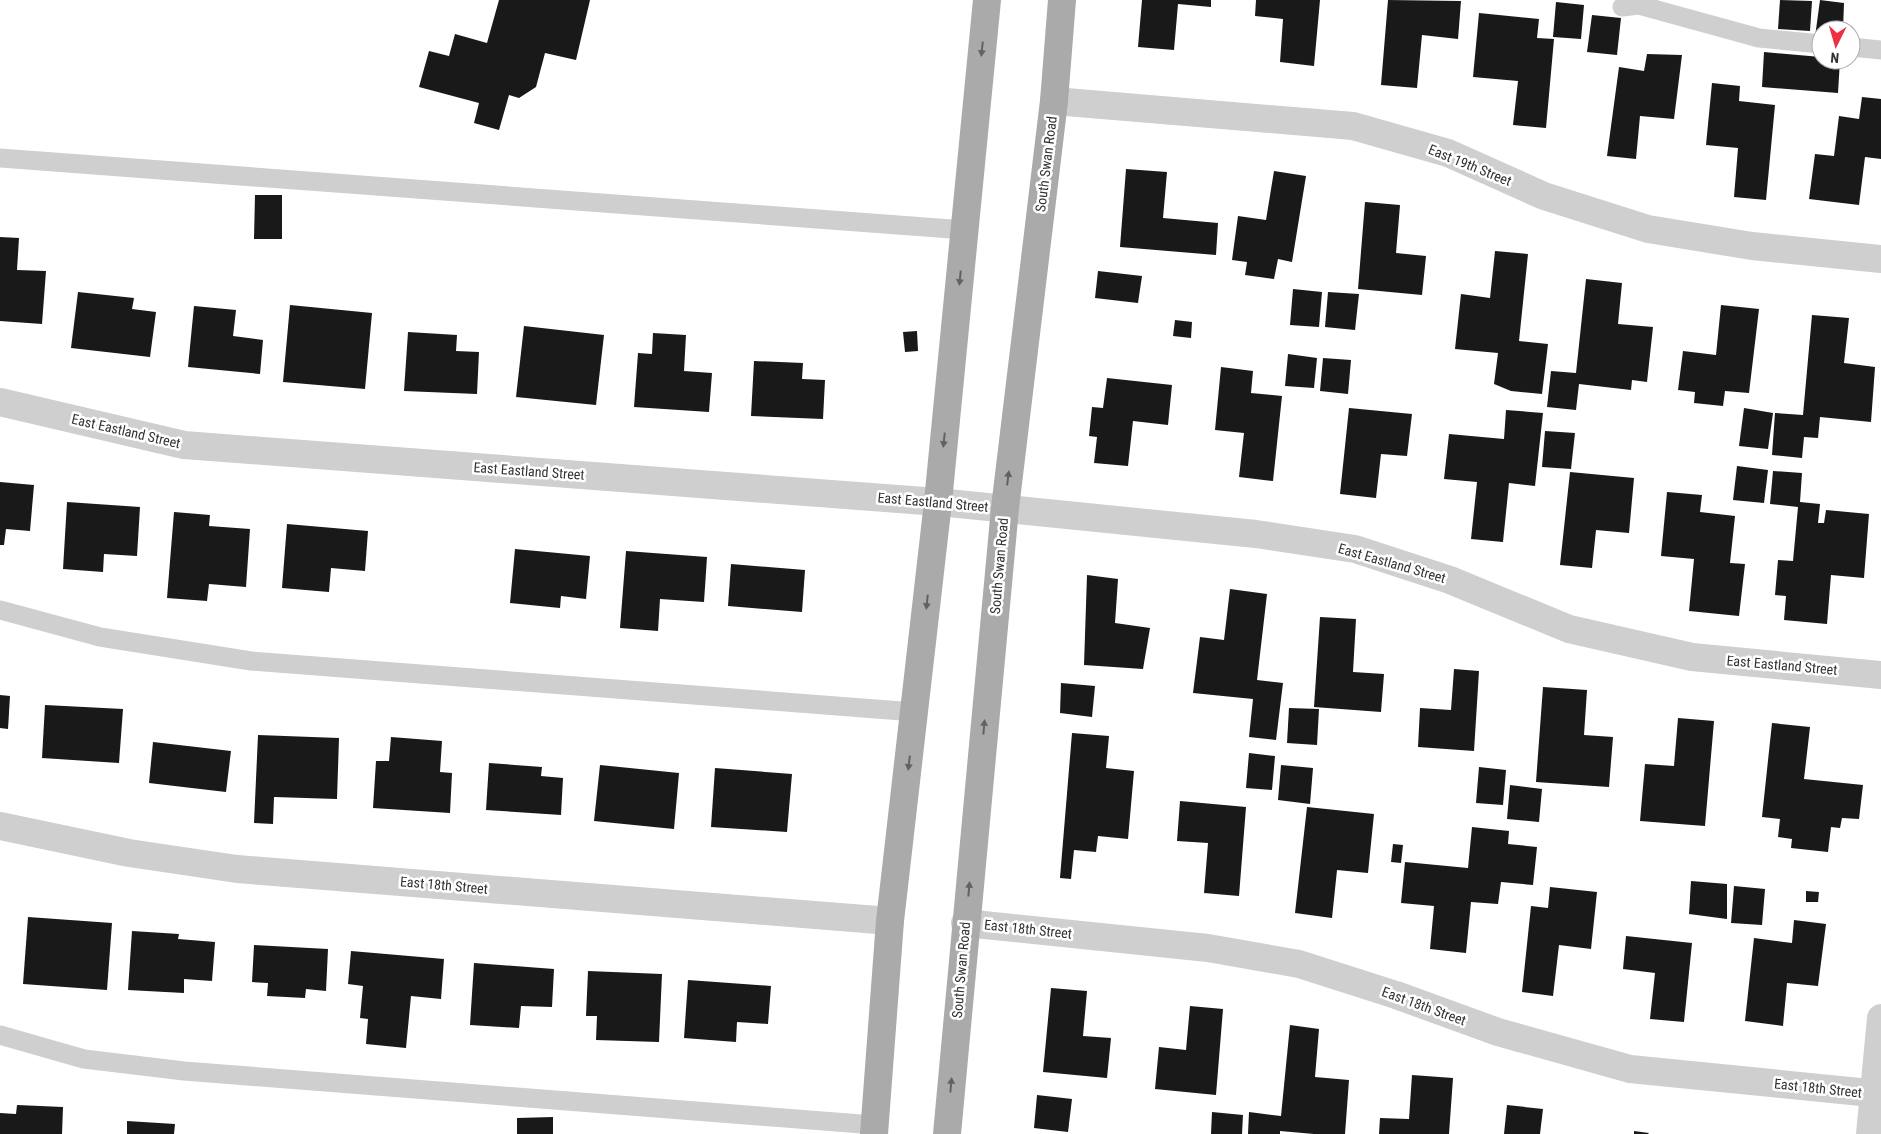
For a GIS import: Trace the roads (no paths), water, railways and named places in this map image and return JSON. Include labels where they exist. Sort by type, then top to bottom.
[{"type":"main road","points":[[874,1130],[890,921],[938,502],[987,0]]},
{"type":"main road","name":"South Swan Road","points":[[947,1134],[1005,508],[1054,101],[1062,0]]},
{"type":"street","name":"East 19th Street","points":[[1054,101],[1353,126],[1448,153],[1544,196],[1648,229],[1752,246],[1881,259]]},
{"type":"street","name":"East Eastland Street","points":[[0,402],[184,445],[938,502],[1256,534],[1355,549],[1450,580],[1569,629],[1692,657],[1881,675]]},
{"type":"street","name":"East 18th Street","points":[[0,826],[129,853],[237,869],[890,921]]},
{"type":"street","name":"East 18th Street","points":[[966,923],[1208,948],[1299,964],[1396,995],[1498,1032],[1630,1069],[1877,1094]]},
{"type":"street","points":[[1870,1134],[1877,1094],[1881,1018]]},
{"type":"lane","points":[[1622,7],[1639,5],[1759,38],[1811,43]]},
{"type":"lane","points":[[1861,49],[1881,50]]},
{"type":"lane","points":[[0,158],[965,230]]},
{"type":"lane","points":[[0,610],[100,637],[159,648],[251,661],[915,712]]},
{"type":"lane","points":[[0,1035],[84,1058],[184,1071],[874,1130]]}]
